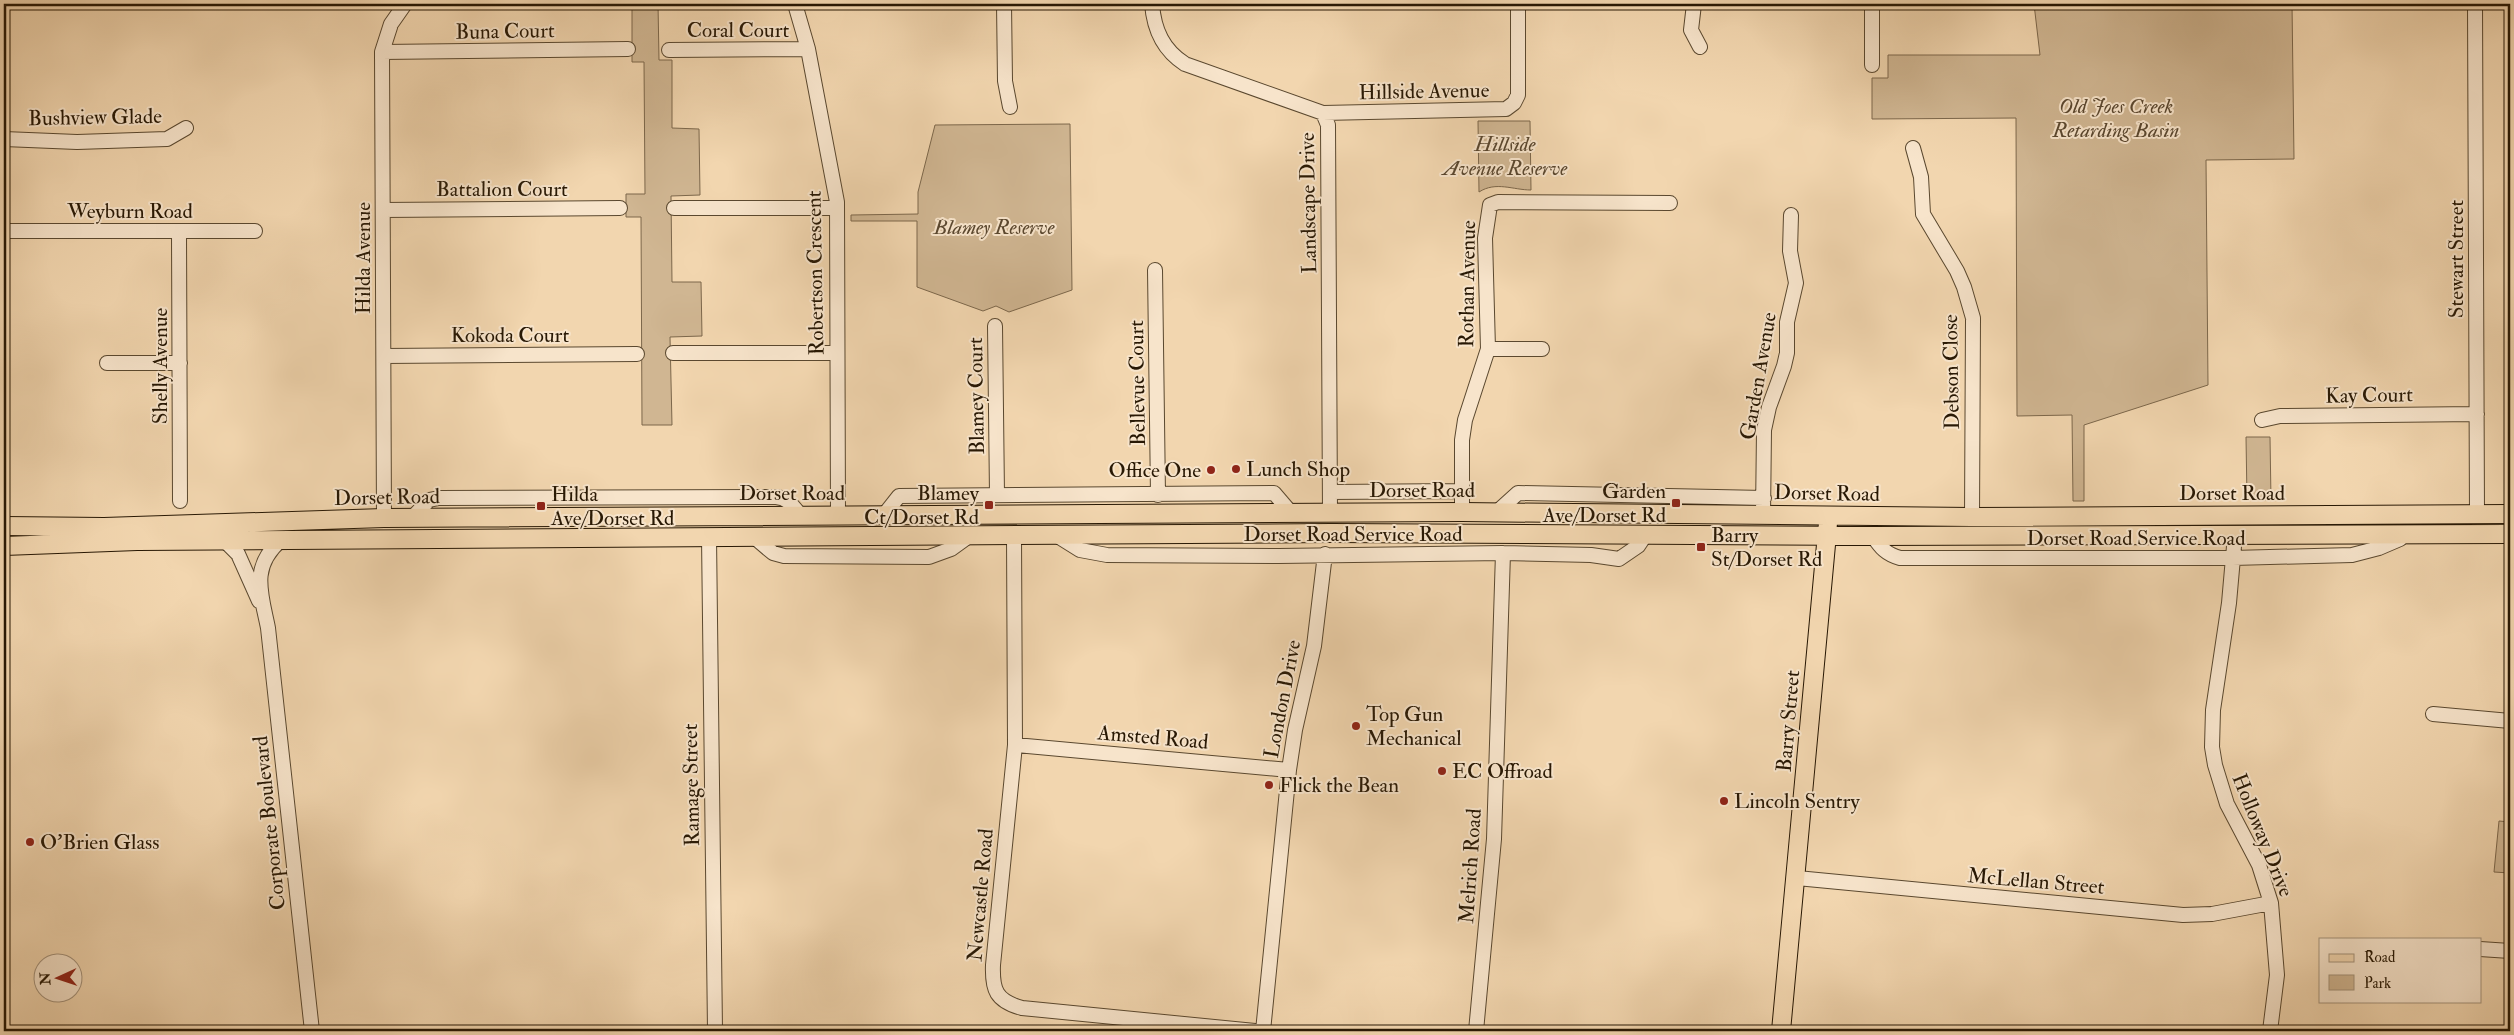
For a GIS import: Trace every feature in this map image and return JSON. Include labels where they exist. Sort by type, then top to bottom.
[{"type":"main road","name":"Dorset Road","points":[[4,526],[104,527],[384,518],[1462,512],[1637,514],[1763,506],[1828,516],[2510,514]]},
{"type":"main road","points":[[1330,513],[1331,533]]},
{"type":"main road","points":[[1637,514],[1646,534]]},
{"type":"main road","points":[[2478,514],[2478,534]]},
{"type":"main road","points":[[708,516],[709,538]]},
{"type":"main road","points":[[838,516],[838,537]]},
{"type":"main road","name":"Barry Street","points":[[1781,1031],[1797,878],[1828,516]]},
{"type":"main road","points":[[384,518],[384,539]]},
{"type":"main road","points":[[548,518],[562,538]]},
{"type":"main road","name":"Dorset Road","points":[[4,546],[224,540],[1331,533],[1873,536],[2510,534]]},
{"type":"street","name":"Hilda Avenue","points":[[384,518],[382,52],[391,24],[405,4]]},
{"type":"street","name":"Robertson Crescent","points":[[795,4],[808,49],[830,160],[837,208],[838,516]]},
{"type":"street","points":[[1004,4],[1005,80],[1010,107]]},
{"type":"street","name":"Landscape Drive","points":[[1152,4],[1160,38],[1176,58],[1185,64],[1323,113],[1328,125],[1330,513]]},
{"type":"street","name":"Hillside Avenue","points":[[1323,113],[1506,109],[1514,103],[1518,95],[1518,4]]},
{"type":"street","points":[[1694,4],[1691,30],[1700,47]]},
{"type":"street","points":[[1872,4],[1872,64]]},
{"type":"street","name":"Stewart Street","points":[[2475,4],[2478,514]]},
{"type":"street","name":"Buna Court","points":[[382,52],[628,49]]},
{"type":"street","name":"Coral Court","points":[[669,50],[808,49]]},
{"type":"street","name":"Bushview Glade","points":[[4,139],[77,142],[167,138],[186,128]]},
{"type":"street","name":"Debson Close","points":[[1913,148],[1921,177],[1923,214],[1957,271],[1973,318],[1972,517]]},
{"type":"street","name":"Rothan Avenue","points":[[1462,512],[1462,440],[1465,420],[1488,349],[1485,238],[1490,205],[1498,202],[1670,203]]},
{"type":"street","name":"Battalion Court","points":[[383,210],[620,208]]},
{"type":"street","points":[[674,208],[837,208]]},
{"type":"street","name":"Garden Avenue","points":[[1763,506],[1764,430],[1769,407],[1785,360],[1787,322],[1796,283],[1790,252],[1791,215]]},
{"type":"street","name":"Weyburn Road","points":[[4,231],[255,231]]},
{"type":"street","name":"Shelly Avenue","points":[[179,232],[180,501]]},
{"type":"street","name":"Bellevue Court","points":[[1155,270],[1158,495]]},
{"type":"street","name":"Blamey Court","points":[[995,326],[997,495]]},
{"type":"street","points":[[1488,349],[1542,349]]},
{"type":"street","points":[[673,354],[837,353]]},
{"type":"street","name":"Kokoda Court","points":[[384,356],[637,354]]},
{"type":"street","points":[[106,363],[180,363]]},
{"type":"street","name":"Kay Court","points":[[2262,420],[2280,416],[2477,414]]},
{"type":"street","name":"Dorset Road Service Road","points":[[1330,492],[1462,490]]},
{"type":"street","name":"Dorset Road Service Road","points":[[884,515],[899,496],[1274,493],[1292,514]]},
{"type":"street","points":[[1497,512],[1518,494],[1763,506]]},
{"type":"street","name":"Dorset Road Service Road","points":[[1094,514],[1131,495]]},
{"type":"street","points":[[412,518],[429,500],[448,498],[783,497],[790,502],[800,516]]},
{"type":"street","name":"Dorset Road Service Road","points":[[1056,535],[1080,550],[1106,555],[1279,556],[1503,553],[1590,555],[1619,559],[1638,546],[1646,534]]},
{"type":"street","name":"Holloway Drive","points":[[2234,535],[2234,558],[2214,710],[2212,747],[2215,765],[2227,804],[2259,865],[2272,903],[2277,975],[2270,1031]]},
{"type":"street","name":"Dorset Road Service Road","points":[[1873,536],[1881,548],[1890,555],[1900,558],[2234,558],[2352,555],[2379,548],[2400,539],[2403,535]]},
{"type":"street","points":[[754,537],[774,553],[784,556],[929,557],[951,549],[969,536]]},
{"type":"street","name":"Newcastle Road","points":[[1014,536],[1015,745],[993,965],[993,983],[1006,1004],[1022,1008],[1255,1031]]},
{"type":"street","name":"Ramage Street","points":[[709,538],[715,1031]]},
{"type":"street","name":"Corporate Boulevard","points":[[224,540],[238,554],[264,610]]},
{"type":"street","name":"Corporate Boulevard","points":[[281,540],[266,555],[260,570],[264,610],[270,638],[312,1031]]},
{"type":"street","name":"Melrich Road","points":[[1476,1031],[1494,838],[1503,553]]},
{"type":"street","name":"London Drive","points":[[1264,1031],[1288,770],[1314,646],[1325,554]]},
{"type":"street","points":[[2433,714],[2510,721]]},
{"type":"street","name":"Amsted Road","points":[[1015,745],[1288,770]]},
{"type":"street","name":"McLellan Street","points":[[1797,878],[2183,915],[2212,914],[2272,903]]},
{"type":"street","points":[[2482,949],[2510,951]]},
{"type":"green space","points":[[632,4],[658,4],[659,60],[672,60],[672,128],[699,129],[700,195],[671,196],[672,282],[701,282],[702,336],[670,337],[672,425],[642,425],[641,217],[626,217],[626,194],[645,194],[644,62],[632,62]]},
{"type":"green space","name":"Old Joes Creek Retarding Basin","points":[[2034,4],[2292,4],[2294,159],[2206,160],[2208,385],[2084,425],[2084,501],[2073,501],[2072,415],[2017,416],[2016,118],[1872,119],[1872,78],[1888,78],[1888,55],[2040,55]]},
{"type":"green space","name":"Hillside Avenue Reserve","points":[[1478,121],[1530,121],[1531,190],[1492,187],[1479,192]]},
{"type":"green space","name":"Blamey Reserve","points":[[1070,124],[1072,290],[1009,312],[996,306],[983,311],[917,287],[917,221],[851,221],[851,215],[918,214],[918,192],[935,125]]},
{"type":"green space","points":[[2246,437],[2270,437],[2271,500],[2247,500]]},
{"type":"green space","points":[[2499,821],[2510,822],[2510,873],[2494,872]]},
{"type":"place","name":"Lunch Shop","points":[[1236,469]]},
{"type":"place","name":"Office One","points":[[1211,470]]},
{"type":"place","name":"Garden Ave/Dorset Rd","points":[[1676,503]]},
{"type":"place","name":"Blamey Ct/Dorset Rd","points":[[989,505]]},
{"type":"place","name":"Hilda Ave/Dorset Rd","points":[[541,506]]},
{"type":"place","name":"Barry St/Dorset Rd","points":[[1701,547]]},
{"type":"place","name":"Top Gun Mechanical","points":[[1356,726]]},
{"type":"place","name":"EC Offroad","points":[[1442,771]]},
{"type":"place","name":"Flick the Bean","points":[[1269,785]]},
{"type":"place","name":"Lincoln Sentry","points":[[1724,801]]},
{"type":"place","name":"O'Brien Glass","points":[[30,842]]}]
